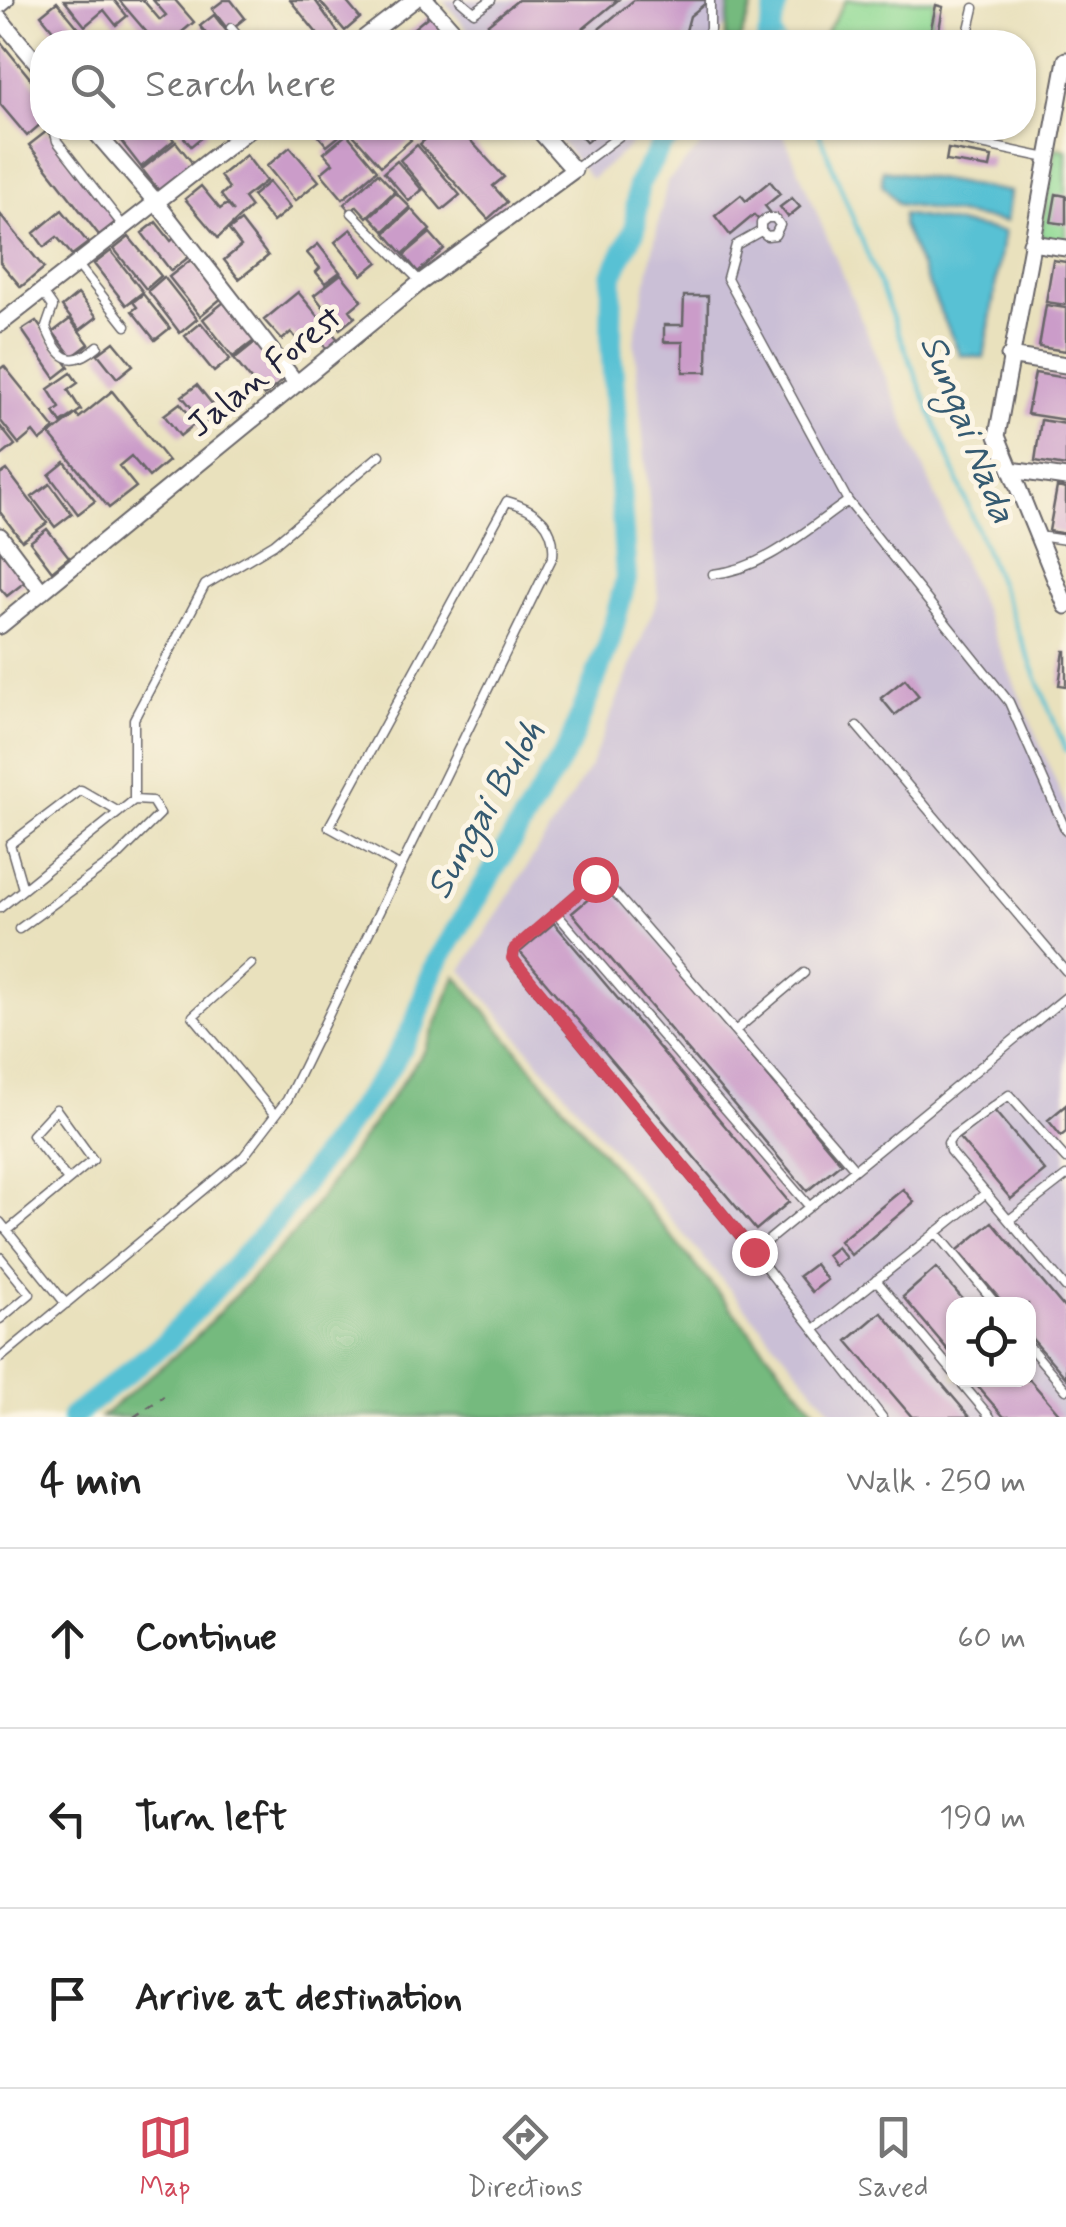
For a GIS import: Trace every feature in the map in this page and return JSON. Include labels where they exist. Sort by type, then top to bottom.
[{"type":"street","points":[[0,5],[6,0]]},
{"type":"street","points":[[375,30],[414,0]]},
{"type":"street","points":[[426,0],[452,30]]},
{"type":"street","points":[[0,19],[30,55]]},
{"type":"street","points":[[1065,601],[997,436],[1047,158],[1063,95],[1066,60]]},
{"type":"street","points":[[102,140],[156,202],[298,384]]},
{"type":"street","points":[[0,324],[236,140]]},
{"type":"street","points":[[547,140],[574,170]]},
{"type":"street","name":"Jalan Forest","points":[[0,626],[422,282],[574,170]]},
{"type":"street","points":[[1031,242],[1066,248]]},
{"type":"street","points":[[1009,356],[1066,365]]},
{"type":"street","points":[[1011,470],[1066,478]]},
{"type":"street","points":[[0,536],[42,592]]},
{"type":"lane","points":[[460,0],[474,12],[492,0]]},
{"type":"lane","points":[[710,0],[710,30]]},
{"type":"lane","points":[[969,30],[974,8]]},
{"type":"lane","points":[[56,140],[124,227]]},
{"type":"lane","points":[[574,170],[614,140]]},
{"type":"lane","points":[[962,140],[1047,158]]},
{"type":"lane","points":[[352,213],[422,282]]},
{"type":"lane","points":[[761,230],[736,245],[727,278],[848,501],[1009,702],[1066,831]]},
{"type":"lane","points":[[77,264],[126,326]]},
{"type":"lane","points":[[42,291],[53,309],[46,327],[64,357],[80,360],[98,346]]},
{"type":"lane","points":[[134,800],[134,720],[205,585],[274,544],[380,454]]},
{"type":"lane","points":[[0,1358],[244,1156],[287,1100],[553,556],[552,532],[541,517],[507,501],[329,827],[401,866]]},
{"type":"lane","points":[[713,574],[736,572],[769,556],[848,501]]},
{"type":"lane","points":[[1038,536],[1066,540]]},
{"type":"lane","points":[[857,726],[1066,972]]},
{"type":"lane","points":[[23,890],[10,844],[81,790],[119,812]]},
{"type":"lane","points":[[0,908],[134,800],[152,801],[160,814],[117,857],[19,929]]},
{"type":"lane","points":[[854,1168],[603,880],[592,881],[515,948],[512,958],[754,1252],[882,1417]]},
{"type":"lane","points":[[556,913],[809,1206]]},
{"type":"lane","points":[[251,964],[194,1016],[275,1115]]},
{"type":"lane","points":[[735,1031],[804,974]]},
{"type":"lane","points":[[754,1252],[1066,997]]},
{"type":"lane","points":[[1064,1152],[1015,1098],[1005,1096],[948,1143],[1066,1288]]},
{"type":"lane","points":[[7,1231],[93,1160],[56,1109],[32,1134],[68,1180]]},
{"type":"lane","points":[[1009,1220],[1066,1176]]},
{"type":"lane","points":[[815,1329],[986,1193]]},
{"type":"lane","points":[[0,1222],[66,1304]]},
{"type":"lane","points":[[936,1232],[990,1297]]},
{"type":"lane","points":[[0,1256],[30,1294],[0,1319]]},
{"type":"lane","points":[[876,1280],[946,1363]]},
{"type":"lane","points":[[1036,1354],[1066,1390]]},
{"type":"lane","points":[[965,1387],[990,1417]]},
{"type":"path","points":[[134,1417],[164,1396]]},
{"type":"shaded area","points":[[443,0],[731,0],[732,18],[722,30],[468,30]]},
{"type":"shaded area","points":[[559,140],[634,140],[626,150],[591,179]]},
{"type":"shaded area","points":[[706,140],[786,140],[1066,806],[1066,1417],[837,1417],[462,970],[591,765],[658,598],[634,340],[667,182]]},
{"type":"green space","points":[[730,0],[755,0],[744,30],[726,30]]},
{"type":"green space","points":[[846,0],[935,0],[929,30],[828,30]]},
{"type":"green space","points":[[1056,148],[1066,150],[1066,241],[1040,237]]},
{"type":"green space","points":[[456,976],[821,1417],[101,1417],[192,1341],[298,1229],[425,1050]]},
{"type":"water","points":[[883,170],[1010,192],[1006,222],[898,204],[882,184]]},
{"type":"water","points":[[903,214],[1004,232],[984,358],[960,355],[902,225]]},
{"type":"building","points":[[64,0],[114,0],[127,16],[116,25],[104,10],[85,26]]},
{"type":"building","points":[[119,0],[143,0],[160,20],[166,15],[153,0],[175,0],[194,22],[184,30],[145,30]]},
{"type":"building","points":[[231,0],[245,18],[228,30],[212,9]]},
{"type":"building","points":[[290,0],[315,0],[336,30],[314,30]]},
{"type":"building","points":[[319,0],[345,0],[360,18],[344,30]]},
{"type":"building","points":[[518,0],[618,0],[582,30],[493,30],[488,24]]},
{"type":"building","points":[[634,0],[707,2],[690,16],[686,30],[598,30]]},
{"type":"building","points":[[57,2],[80,30],[53,30],[41,15]]},
{"type":"building","points":[[936,5],[943,7],[939,30],[931,28]]},
{"type":"building","points":[[431,14],[445,30],[412,30]]},
{"type":"building","points":[[214,15],[226,30],[203,30],[200,26]]},
{"type":"building","points":[[0,41],[30,78],[30,133],[27,136],[0,104]]},
{"type":"building","points":[[35,140],[54,140],[117,221],[99,235],[29,145]]},
{"type":"building","points":[[120,140],[174,140],[141,167]]},
{"type":"building","points":[[340,140],[352,140],[377,170],[343,199],[321,173],[333,163],[324,153]]},
{"type":"building","points":[[358,140],[411,140],[381,166]]},
{"type":"building","points":[[424,140],[470,140],[504,177],[493,186],[507,202],[488,219],[420,144]]},
{"type":"building","points":[[176,142],[194,165],[160,192],[142,169]]},
{"type":"building","points":[[417,145],[460,195],[442,210],[400,160]]},
{"type":"building","points":[[290,147],[319,181],[295,201],[267,166]]},
{"type":"building","points":[[948,149],[992,157],[990,168],[946,161]]},
{"type":"building","points":[[246,155],[266,181],[244,198],[251,207],[218,238],[185,199],[201,186],[220,209],[227,204],[234,212],[221,195],[229,188],[220,176]]},
{"type":"building","points":[[397,161],[422,190],[409,201],[384,172]]},
{"type":"building","points":[[378,173],[395,191],[367,217],[357,206],[351,212],[344,204]]},
{"type":"building","points":[[770,181],[780,194],[765,206],[770,212],[759,220],[754,215],[730,235],[715,216],[741,195],[746,201]]},
{"type":"building","points":[[269,182],[290,208],[273,222],[252,196]]},
{"type":"building","points":[[396,193],[410,207],[384,231],[370,216]]},
{"type":"building","points":[[1056,194],[1066,196],[1066,224],[1051,222]]},
{"type":"building","points":[[792,198],[800,207],[788,217],[780,207]]},
{"type":"building","points":[[411,209],[430,230],[403,254],[385,233]]},
{"type":"building","points":[[62,210],[88,243],[72,255],[57,237],[44,247],[34,233]]},
{"type":"building","points":[[0,214],[44,268],[21,287],[0,262]]},
{"type":"building","points":[[241,221],[268,256],[239,279],[224,260],[241,246],[229,230]]},
{"type":"building","points":[[156,222],[171,241],[176,237],[190,256],[171,271],[142,233]]},
{"type":"building","points":[[351,229],[378,262],[362,275],[335,242]]},
{"type":"building","points":[[430,233],[444,249],[418,272],[404,255]]},
{"type":"building","points":[[129,237],[161,276],[146,289],[114,249]]},
{"type":"building","points":[[318,244],[340,272],[325,283],[316,272],[320,268],[307,253]]},
{"type":"building","points":[[111,251],[143,292],[126,305],[94,264]]},
{"type":"building","points":[[192,259],[223,297],[200,316],[169,277]]},
{"type":"building","points":[[1053,260],[1066,262],[1066,305],[1046,302]]},
{"type":"building","points":[[341,274],[362,300],[350,310],[355,317],[340,329],[314,295]]},
{"type":"building","points":[[164,277],[197,319],[180,333],[148,291]]},
{"type":"building","points":[[298,292],[340,342],[328,351],[315,334],[302,345],[291,332],[282,340],[264,320]]},
{"type":"building","points":[[78,294],[97,317],[80,330],[62,307]]},
{"type":"building","points":[[143,294],[170,328],[155,340],[132,311],[137,307],[133,302]]},
{"type":"building","points":[[684,296],[708,296],[707,372],[683,372],[683,342],[664,342],[664,325],[683,325]]},
{"type":"building","points":[[224,302],[254,341],[233,357],[203,319]]},
{"type":"building","points":[[1046,305],[1066,308],[1066,351],[1039,347]]},
{"type":"building","points":[[70,319],[89,344],[72,357],[53,332]]},
{"type":"building","points":[[36,321],[69,367],[55,378],[22,330]]},
{"type":"building","points":[[201,323],[230,359],[214,372],[185,336]]},
{"type":"building","points":[[259,339],[288,376],[264,396],[234,359]]},
{"type":"building","points":[[114,342],[133,365],[117,378],[98,354]]},
{"type":"building","points":[[4,366],[55,429],[40,441],[33,432],[19,444],[0,420],[0,369]]},
{"type":"building","points":[[71,373],[78,383],[68,390],[81,410],[61,423],[54,412],[60,408],[48,389]]},
{"type":"building","points":[[1035,373],[1066,378],[1066,420],[1027,414]]},
{"type":"building","points":[[197,385],[217,410],[201,428],[195,420],[199,417],[182,396]]},
{"type":"building","points":[[112,391],[168,461],[149,477],[131,456],[119,466],[136,487],[109,508],[50,435]]},
{"type":"building","points":[[180,403],[196,423],[180,436],[164,415]]},
{"type":"building","points":[[1041,420],[1066,424],[1066,466],[1035,461]]},
{"type":"building","points":[[0,426],[15,445],[0,457]]},
{"type":"building","points":[[65,462],[95,501],[78,514],[49,475]]},
{"type":"building","points":[[7,470],[47,523],[22,541],[0,512],[0,475]]},
{"type":"building","points":[[50,484],[72,514],[55,527],[32,497]]},
{"type":"building","points":[[1057,487],[1066,489],[1066,534],[1049,531]]},
{"type":"building","points":[[47,529],[69,557],[52,571],[30,542]]},
{"type":"building","points":[[0,542],[26,576],[22,578],[25,582],[7,596],[0,588]]},
{"type":"building","points":[[1066,651],[1066,686],[1059,685]]},
{"type":"building","points":[[905,679],[919,696],[895,715],[881,698]]},
{"type":"building","points":[[606,884],[841,1163],[807,1191],[572,913]]},
{"type":"building","points":[[554,923],[789,1202],[756,1230],[520,952]]},
{"type":"building","points":[[1066,1105],[1066,1132],[1061,1136],[1048,1120]]},
{"type":"building","points":[[993,1109],[1045,1171],[1011,1199],[959,1138]]},
{"type":"building","points":[[903,1189],[914,1202],[851,1255],[840,1241]]},
{"type":"building","points":[[992,1222],[1066,1310],[1066,1378],[1036,1343],[1036,1297],[998,1297],[958,1250]]},
{"type":"building","points":[[837,1247],[846,1258],[835,1266],[827,1255]]},
{"type":"building","points":[[815,1264],[827,1280],[812,1292],[799,1276]]},
{"type":"building","points":[[936,1268],[961,1297],[946,1297],[946,1348],[903,1297]]},
{"type":"building","points":[[881,1312],[970,1417],[912,1417],[847,1341]]},
{"type":"building","points":[[978,1387],[1036,1387],[1062,1417],[1004,1417]]},
{"type":"waterway","name":"Sungai Nada","points":[[770,30],[778,0]]},
{"type":"waterway","name":"Sungai Nada","points":[[774,19],[778,30]]},
{"type":"waterway","name":"Sungai Buloh","points":[[72,1417],[165,1343],[270,1228],[393,1063],[415,1023],[433,969],[569,746],[609,643],[626,579],[611,344],[612,275],[635,229],[638,185],[667,140]]},
{"type":"waterway","name":"Sungai Nada","points":[[822,140],[1066,751]]},
{"type":"route","points":[[595,879],[515,948],[512,958],[754,1252]]}]
